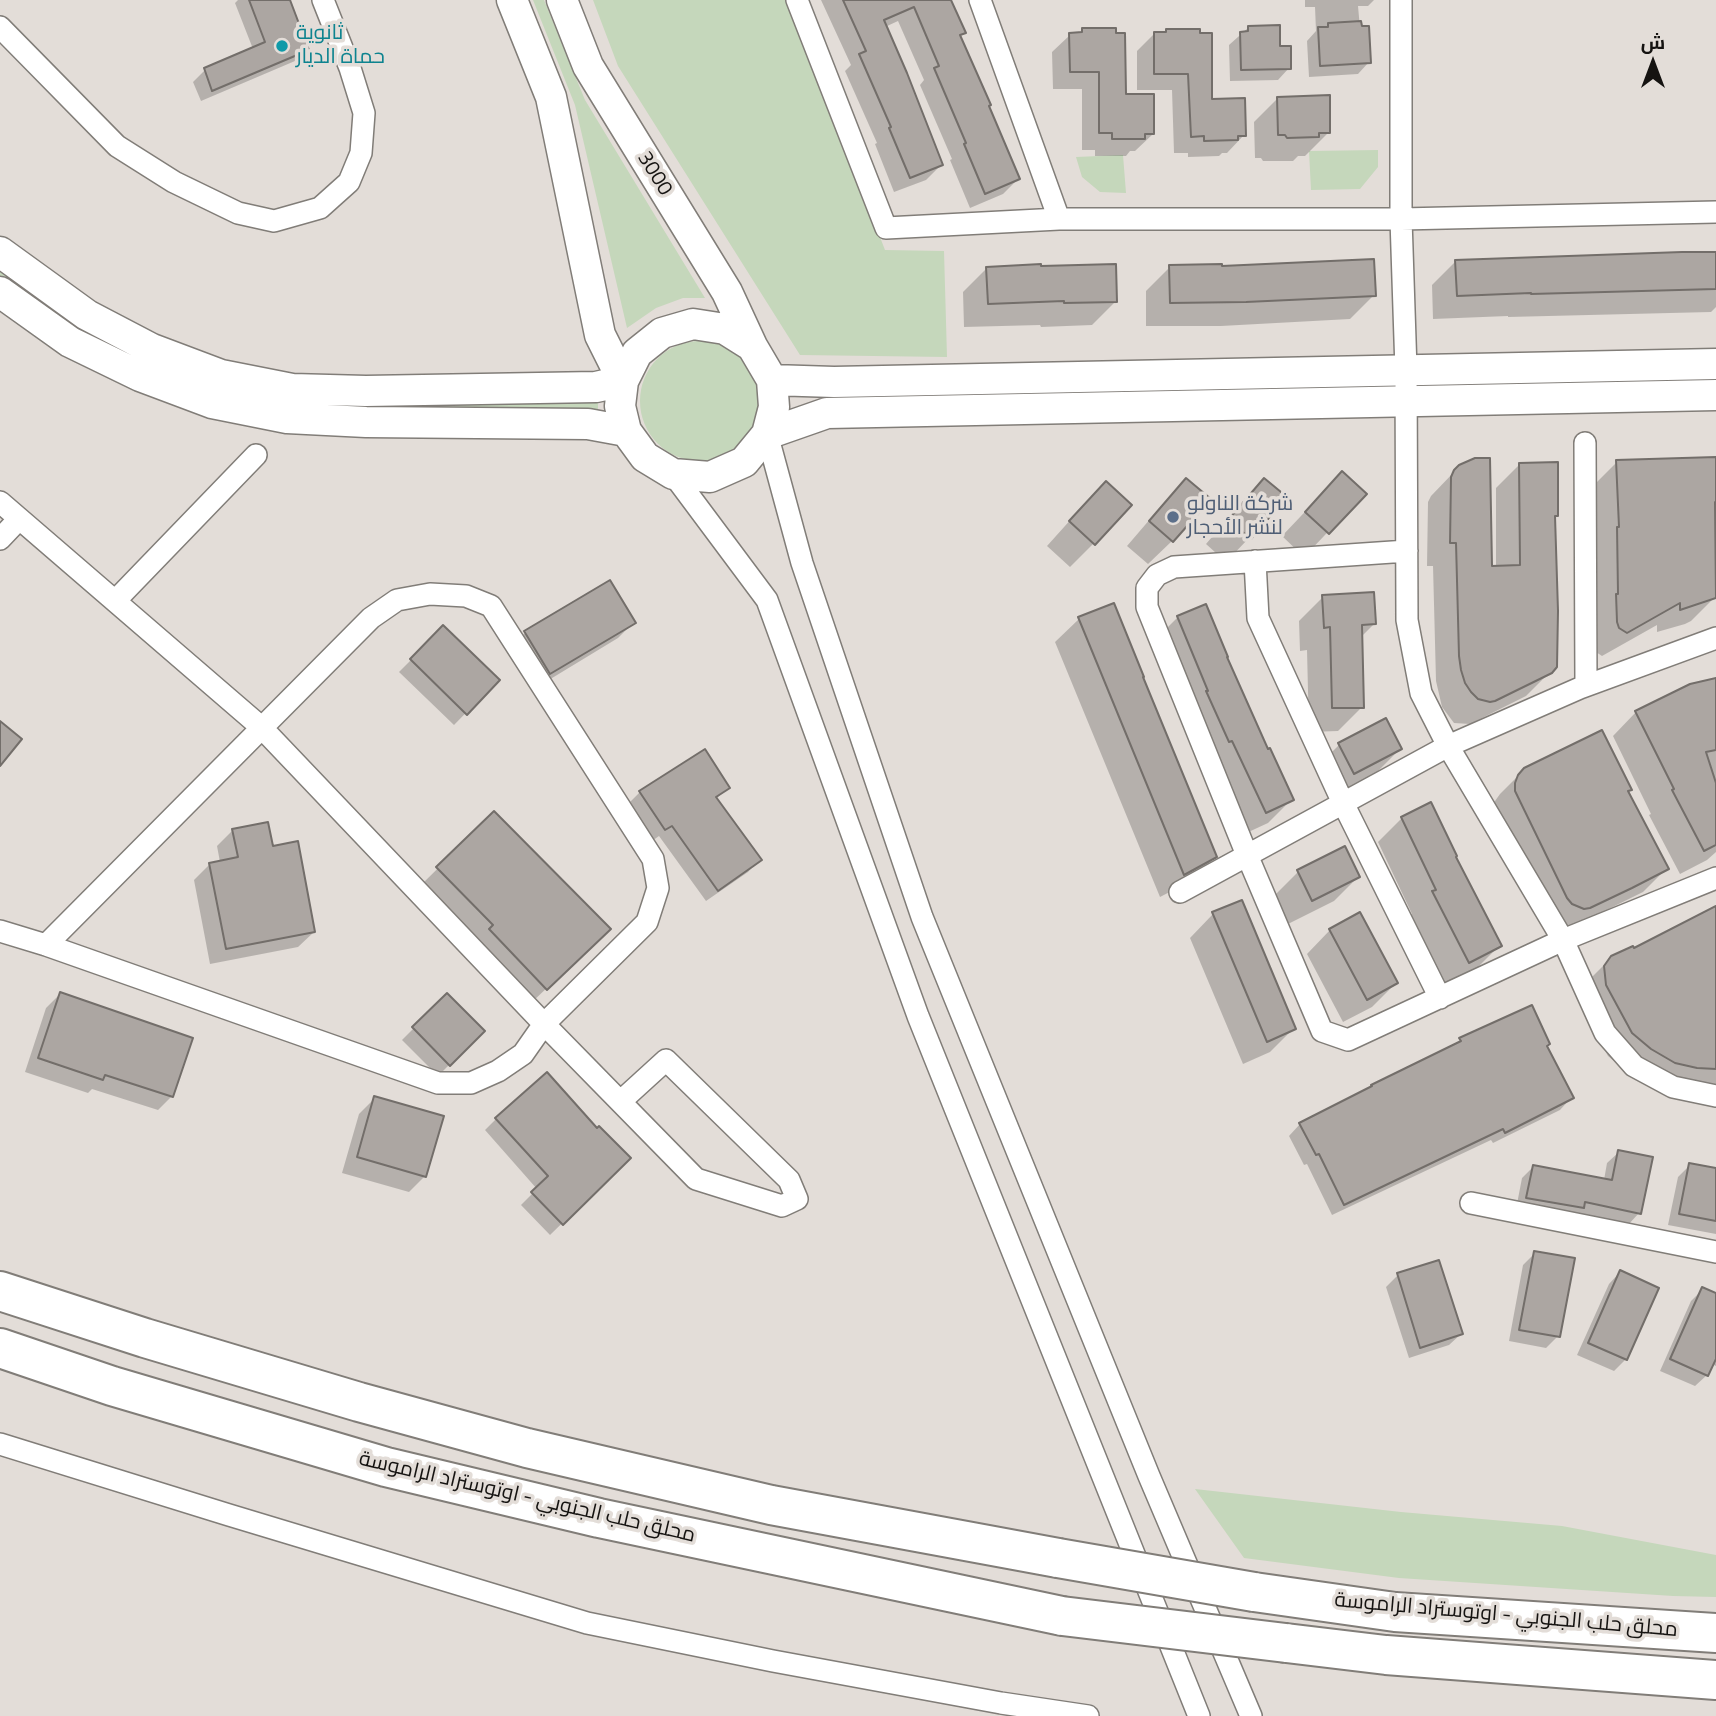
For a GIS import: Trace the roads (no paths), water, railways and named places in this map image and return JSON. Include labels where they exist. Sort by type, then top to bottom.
[{"type":"highway","name":"محلق حلب الجنوبي - اوتوستراد الراموسة","points":[[0,1291],[359,1402],[527,1448],[771,1505],[1254,1592],[1395,1612],[1716,1633]]},
{"type":"highway","name":"محلق حلب الجنوبي - اوتوستراد الراموسة","points":[[0,1349],[112,1386],[386,1467],[612,1521],[1062,1616],[1386,1655],[1716,1680]]},
{"type":"street","points":[[0,27],[117,146],[174,182],[238,213],[274,221],[320,208],[349,182],[361,153],[364,113],[350,68],[323,0]]},
{"type":"street","points":[[512,0],[551,97],[600,335],[623,381]]},
{"type":"street","name":"3000","points":[[562,0],[588,66],[727,292],[752,346]]},
{"type":"street","points":[[797,0],[887,228],[1059,219],[1401,219],[1716,212]]},
{"type":"street","points":[[980,0],[1059,219]]},
{"type":"street","points":[[1401,0],[1401,219],[1407,401],[1407,620],[1421,693],[1448,746],[1563,940],[1605,1033],[1634,1066],[1673,1087],[1716,1096]]},
{"type":"street","points":[[0,252],[87,315],[152,349],[221,375],[292,389],[366,391],[596,387],[623,381]]},
{"type":"street","points":[[0,292],[70,342],[140,376],[212,403],[287,418],[366,422],[588,424],[626,431]]},
{"type":"street","points":[[673,474],[710,477],[744,462],[767,434],[774,407],[772,380],[752,346],[725,329],[693,324],[662,333],[638,353],[623,381],[621,406],[626,431],[645,457],[673,474],[767,600],[918,1016],[1199,1716]]},
{"type":"street","points":[[772,380],[848,381],[1716,364]]},
{"type":"street","points":[[767,434],[827,413],[1716,395]]},
{"type":"street","points":[[767,434],[802,563],[922,917],[1149,1476],[1251,1716]]},
{"type":"street","points":[[1586,443],[1586,685]]},
{"type":"street","points":[[115,601],[256,455]]},
{"type":"street","points":[[0,502],[261,727],[544,1024],[696,1178],[782,1206],[797,1199],[789,1180],[666,1060],[621,1101]]},
{"type":"street","points":[[0,539],[19,519]]},
{"type":"street","points":[[1407,551],[1174,567],[1157,575],[1147,588],[1147,607],[1247,855],[1322,1031],[1349,1040],[1563,940],[1716,878]]},
{"type":"street","points":[[1255,561],[1258,618],[1343,803],[1440,998]]},
{"type":"street","points":[[0,931],[438,1083],[471,1083],[498,1071],[523,1054],[544,1024],[647,922],[658,888],[653,859],[491,606],[466,596],[430,594],[397,600],[372,618],[46,945]]},
{"type":"street","points":[[1180,892],[1448,746],[1586,685],[1716,638]]},
{"type":"street","points":[[1471,1203],[1716,1252]]},
{"type":"street","points":[[0,1444],[587,1623],[773,1661],[1001,1703],[1088,1716]]},
{"type":"place","name":"ثانوية حماة الديار","points":[[282,46]]},
{"type":"place","name":"شركة الناولو لنشر الأحجار","points":[[1173,517]]}]
